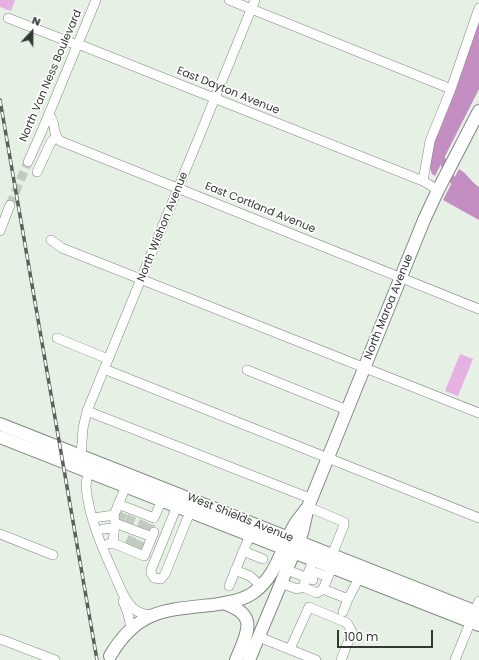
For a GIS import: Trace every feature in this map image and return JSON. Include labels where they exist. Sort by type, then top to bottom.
[{"type":"main road","name":"North Maroa Avenue","points":[[249,660],[292,572],[291,545],[296,523],[310,503],[424,220],[479,110]]},
{"type":"main road","name":"West Shields Avenue","points":[[0,424],[81,456],[291,545],[319,576],[360,578],[477,614]]},
{"type":"main road","name":"West Shields Avenue","points":[[0,437],[250,535],[332,555],[477,614]]},
{"type":"main road","points":[[110,656],[118,643],[132,628],[139,621],[150,615],[167,610],[223,603],[246,596],[261,586],[291,545]]},
{"type":"main road","points":[[223,603],[233,606],[241,611],[248,623],[247,631],[236,660]]},
{"type":"street","name":"North Van Ness Boulevard","points":[[28,162],[96,0]]},
{"type":"street","points":[[228,0],[451,89]]},
{"type":"street","name":"North Wishon Avenue","points":[[81,456],[83,428],[87,411],[256,0]]},
{"type":"street","points":[[423,181],[430,141],[451,89],[479,8]]},
{"type":"street","name":"East Dayton Avenue","points":[[8,18],[83,46],[423,181],[438,190]]},
{"type":"street","points":[[37,172],[51,142],[56,137],[53,121],[49,115]]},
{"type":"street","name":"East Cortland Avenue","points":[[56,137],[60,140],[179,189],[479,309]]},
{"type":"street","points":[[0,231],[10,205]]},
{"type":"street","points":[[51,240],[62,248],[479,413]]},
{"type":"street","points":[[57,338],[108,359]]},
{"type":"street","points":[[104,369],[479,518]]},
{"type":"street","points":[[247,370],[347,410]]},
{"type":"street","points":[[87,411],[310,503],[344,522],[332,555]]},
{"type":"street","points":[[89,472],[86,480],[86,487],[93,518],[101,545],[121,590],[132,628]]},
{"type":"street","points":[[101,545],[113,543],[132,549],[144,556],[126,486]]},
{"type":"street","points":[[113,543],[162,500]]},
{"type":"street","points":[[177,506],[151,570],[154,578],[161,579],[165,574],[190,512]]},
{"type":"street","points":[[93,518],[135,523]]},
{"type":"street","points":[[103,529],[135,523]]},
{"type":"street","points":[[0,534],[53,555]]},
{"type":"street","points":[[229,586],[250,535]]},
{"type":"street","points":[[243,551],[263,559]]},
{"type":"street","points":[[235,570],[250,576],[261,586]]},
{"type":"street","points":[[292,572],[319,576],[348,598]]},
{"type":"street","points":[[303,587],[318,593],[319,576]]},
{"type":"street","points":[[286,585],[297,589],[303,587],[319,576]]},
{"type":"street","points":[[343,612],[348,598],[360,578]]},
{"type":"street","points":[[121,590],[133,608],[138,612],[150,615]]},
{"type":"street","points":[[290,649],[309,607],[347,623],[352,632],[341,660]]},
{"type":"street","points":[[455,660],[477,614]]},
{"type":"street","points":[[259,637],[316,660]]},
{"type":"street","points":[[0,638],[55,660]]},
{"type":"shaded area","points":[[0,0],[15,0],[11,11],[0,7]]},
{"type":"shaded area","points":[[479,23],[479,89],[435,176],[432,174],[429,165],[433,143]]},
{"type":"shaded area","points":[[459,169],[479,187],[479,220],[443,200]]},
{"type":"shaded area","points":[[460,354],[473,359],[458,396],[445,391]]},
{"type":"waterway","points":[[440,153],[447,171],[458,186]]},
{"type":"tunnel","points":[[10,205],[28,162]]},
{"type":"tunnel","points":[[120,520],[123,513]]},
{"type":"tunnel","points":[[129,523],[132,516]]},
{"type":"tunnel","points":[[141,528],[144,521]]},
{"type":"tunnel","points":[[149,531],[151,524]]},
{"type":"tunnel","points":[[129,545],[134,534]]},
{"type":"tunnel","points":[[137,549],[142,538]]},
{"type":"railway","points":[[0,100],[97,660]]}]
